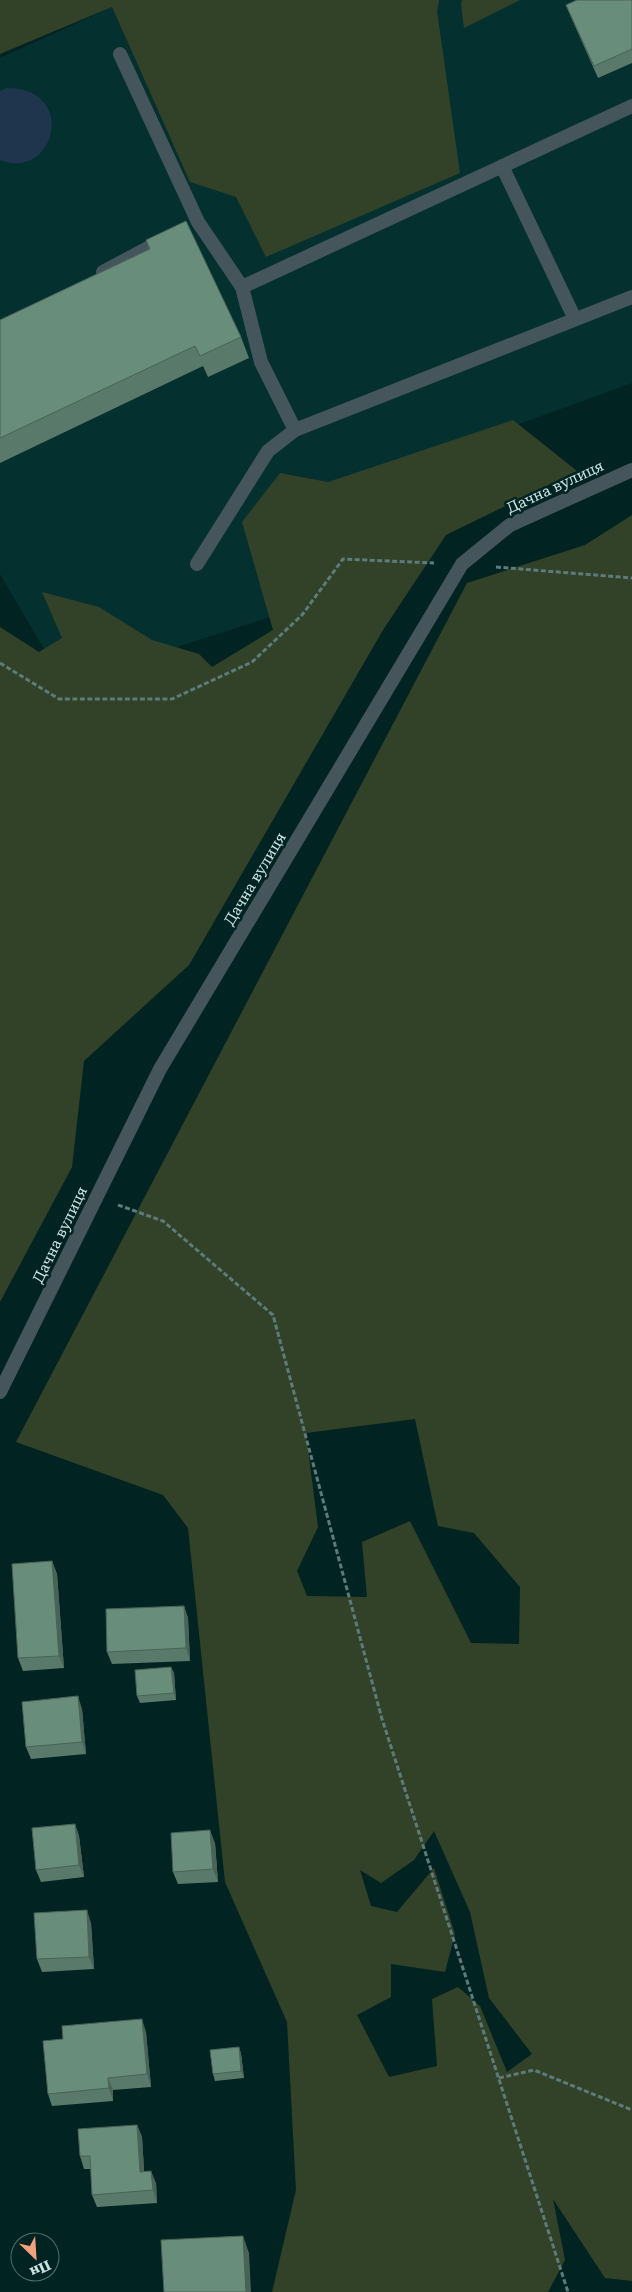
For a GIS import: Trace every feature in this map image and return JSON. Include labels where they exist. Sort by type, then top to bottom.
[{"type":"lane","points":[[120,54],[194,224],[242,287],[261,362],[295,430]]},
{"type":"lane","points":[[242,287],[632,106]]},
{"type":"lane","points":[[502,166],[575,319]]},
{"type":"lane","points":[[88,280],[173,235]]},
{"type":"lane","points":[[197,564],[268,451],[295,430],[632,296]]},
{"type":"lane","name":"Дачна вулиця","points":[[0,1392],[160,1069],[462,564],[510,525],[632,470]]},
{"type":"path","points":[[0,663],[60,699],[172,699],[252,662],[302,615],[343,559]]},
{"type":"path","points":[[96,1197],[163,1221],[272,1315],[382,1719],[568,2292]]},
{"type":"path","points":[[499,2078],[534,2070],[632,2110]]},
{"type":"shaded area","points":[[411,0],[632,0],[632,383],[310,500],[283,613],[64,683],[0,574],[0,58],[112,7],[161,116]]},
{"type":"shaded area","points":[[6,88],[29,92],[44,102],[51,116],[51,132],[45,147],[34,158],[19,163],[0,160],[0,91]]},
{"type":"green space","points":[[0,0],[439,0],[437,11],[460,173],[266,257],[236,197],[190,182],[112,7],[0,54]]},
{"type":"green space","points":[[462,0],[520,0],[464,28]]},
{"type":"green space","points":[[513,420],[577,471],[446,535],[383,630],[189,965],[84,1061],[72,1167],[0,1302],[0,627],[39,652],[62,638],[42,592],[99,607],[152,640],[199,654],[212,667],[273,630],[242,522],[280,473],[328,482]]},
{"type":"green space","points":[[632,515],[632,2281],[605,2278],[553,2199],[565,2260],[548,2292],[272,2292],[296,2190],[287,2022],[225,1882],[188,1528],[163,1495],[16,1442],[467,583],[585,545]],"holes":[[[415,1419],[438,1526],[474,1533],[520,1587],[519,1644],[471,1643],[410,1521],[362,1542],[367,1597],[307,1596],[297,1571],[318,1527],[306,1433]],[[434,1831],[470,1912],[489,1998],[532,2054],[507,2072],[480,2006],[458,1987],[432,1999],[437,2066],[389,2077],[357,2015],[391,1997],[391,1964],[445,1972],[455,1934],[434,1868],[397,1912],[371,1906],[360,1870],[381,1883],[414,1860]]]},
{"type":"building","points":[[577,0],[632,0],[632,49],[594,66],[566,5]]},
{"type":"building","points":[[186,221],[241,337],[200,356],[195,346],[0,438],[0,320],[150,249],[146,240]]},
{"type":"building","points":[[52,1561],[59,1656],[18,1658],[12,1564]]},
{"type":"building","points":[[184,1606],[186,1648],[107,1652],[106,1609]]},
{"type":"building","points":[[171,1667],[174,1693],[137,1696],[135,1670]]},
{"type":"building","points":[[78,1696],[82,1742],[26,1747],[22,1702]]},
{"type":"building","points":[[75,1824],[79,1865],[36,1870],[32,1828]]},
{"type":"building","points":[[210,1830],[213,1869],[173,1872],[171,1833]]},
{"type":"building","points":[[87,1910],[89,1957],[37,1959],[34,1913]]},
{"type":"building","points":[[142,2019],[147,2074],[108,2078],[109,2088],[48,2094],[43,2041],[63,2039],[62,2026]]},
{"type":"building","points":[[239,2047],[241,2071],[213,2074],[210,2050]]},
{"type":"building","points":[[137,2125],[140,2172],[151,2171],[153,2190],[92,2195],[90,2156],[80,2156],[78,2129]]},
{"type":"building","points":[[243,2236],[246,2292],[164,2292],[161,2240]]}]
